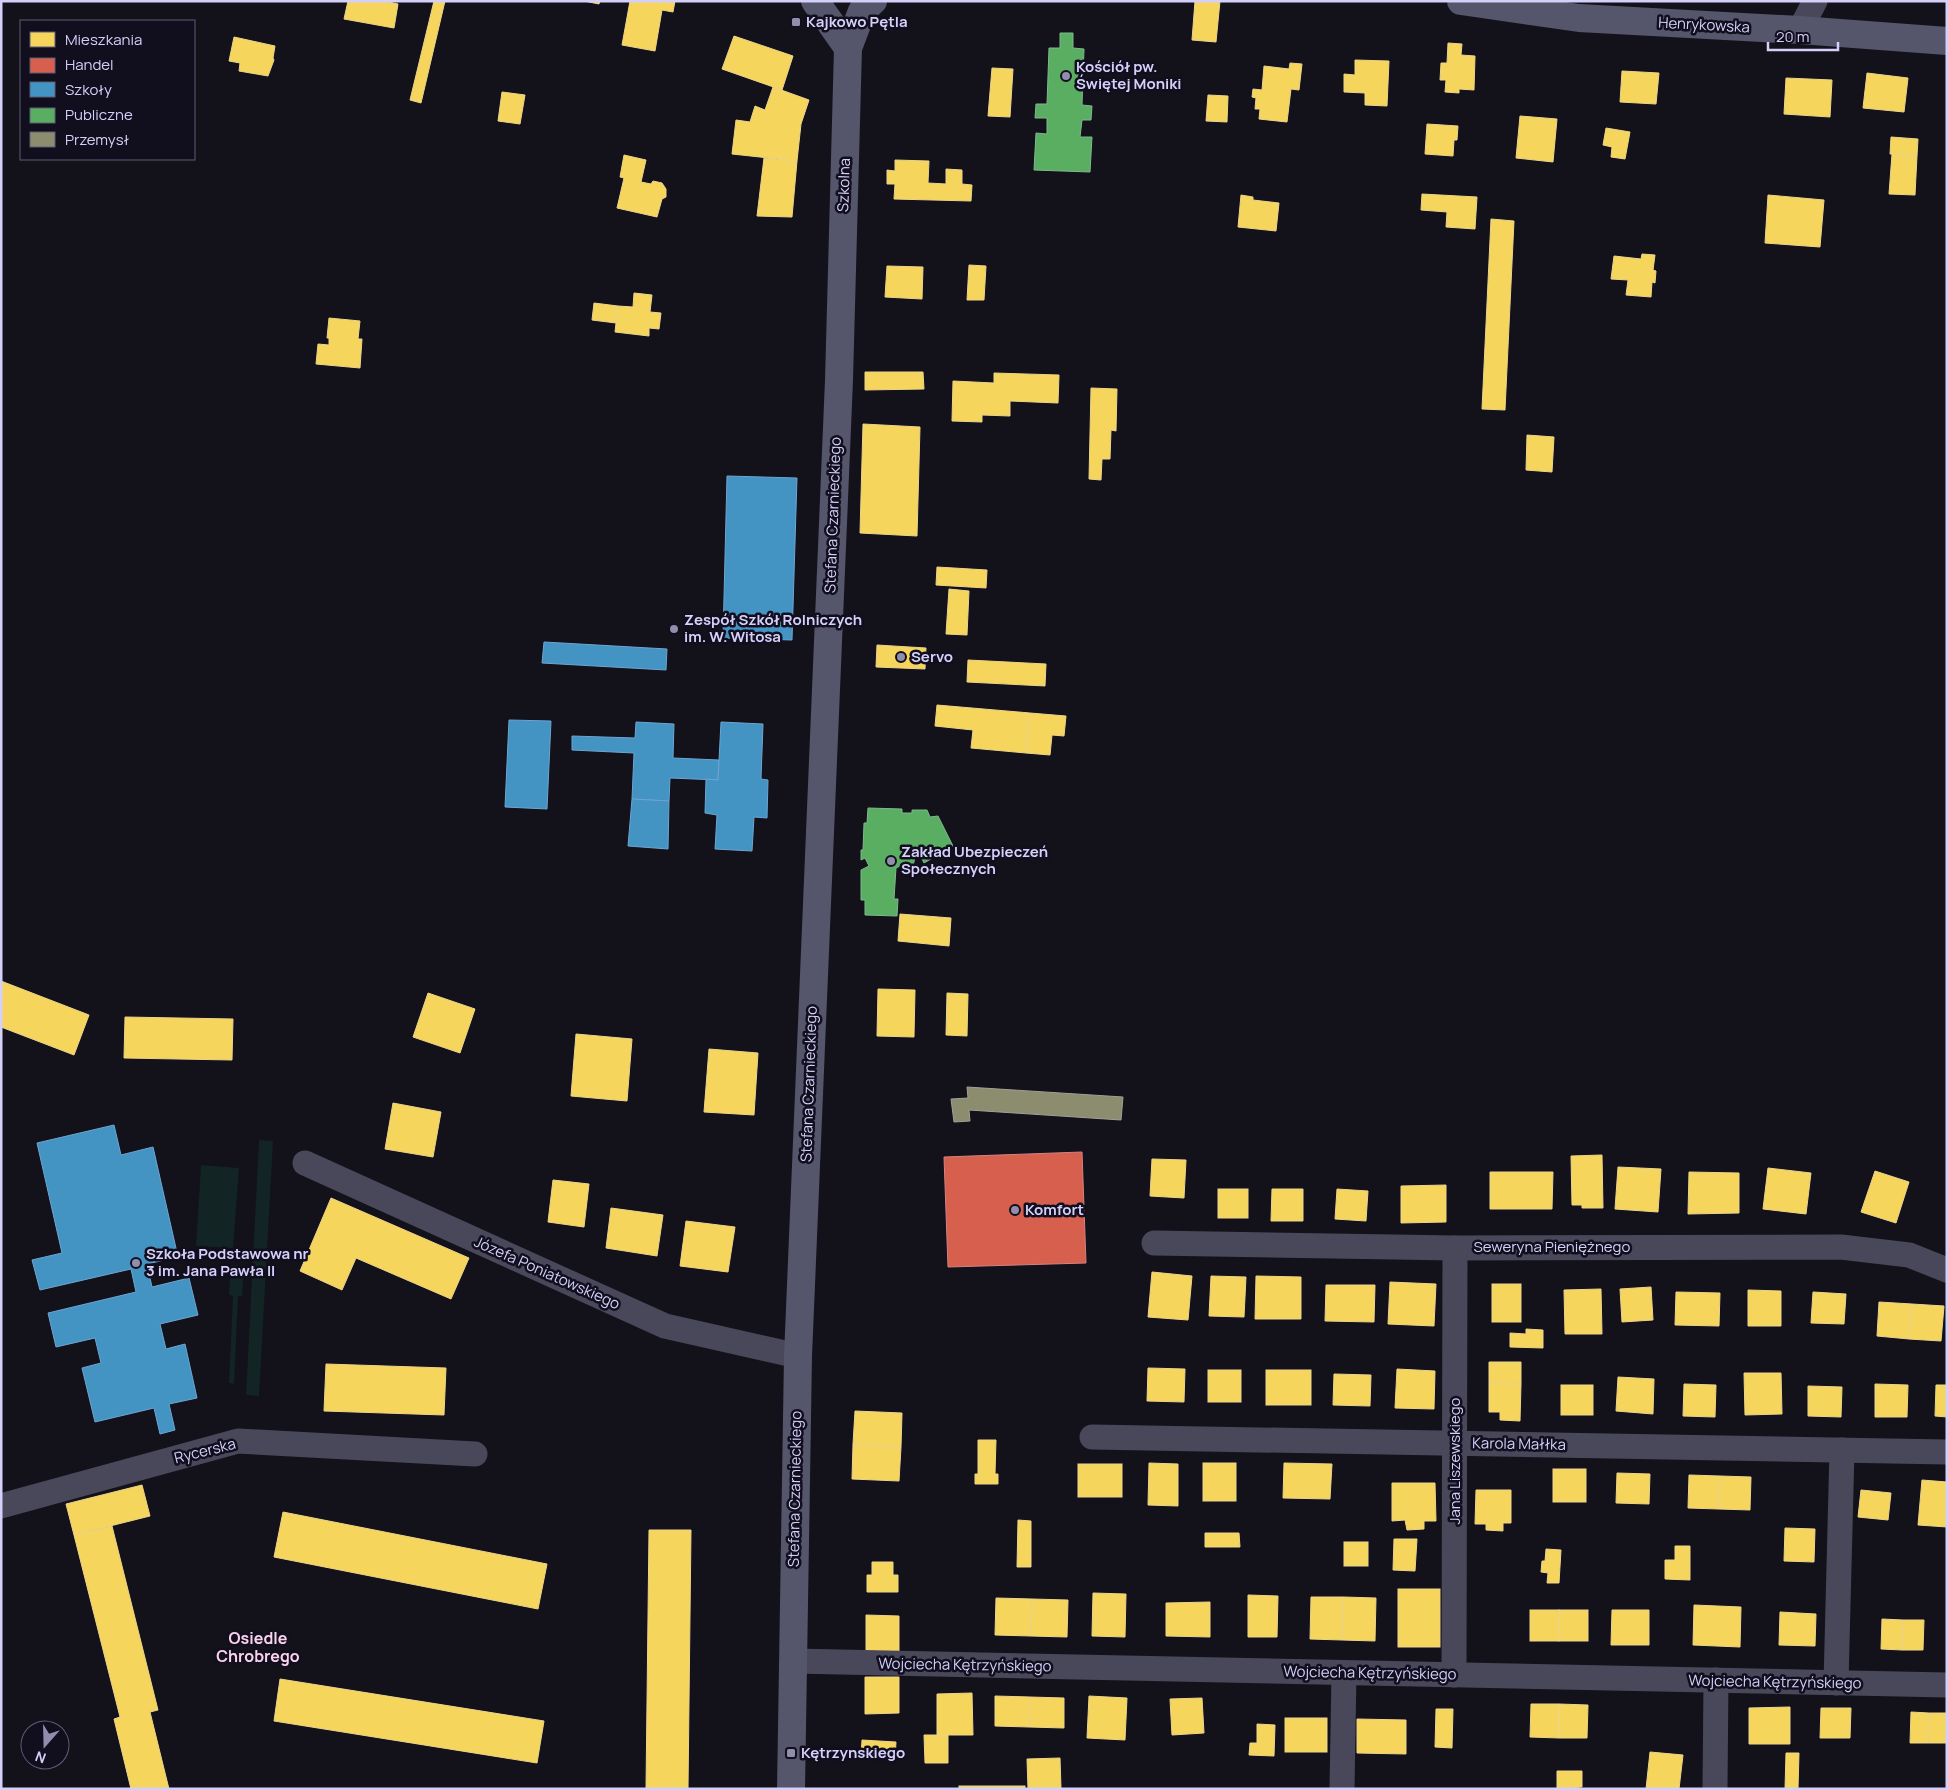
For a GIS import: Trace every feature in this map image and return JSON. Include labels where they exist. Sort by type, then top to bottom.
[{"type":"street","points":[[815,1],[848,48]]},
{"type":"street","name":"Henrykowska","points":[[1461,1],[1578,18],[1800,30],[1947,41]]},
{"type":"street","points":[[1800,30],[1815,1]]},
{"type":"street","points":[[848,48],[858,4]]},
{"type":"street","name":"Szkolna","points":[[839,380],[848,48]]},
{"type":"street","name":"Stefana Czarnieckiego","points":[[791,1789],[798,1356],[839,380]]},
{"type":"street","name":"Józefa Poniatowskiego","points":[[305,1163],[665,1326],[798,1356]]},
{"type":"street","name":"Seweryna Pieniężnego","points":[[1154,1243],[1455,1248],[1841,1247],[1909,1255],[1947,1270]]},
{"type":"street","name":"Jana Liszewskiego","points":[[1454,1675],[1455,1248]]},
{"type":"street","name":"Karola Małłka","points":[[1092,1437],[1947,1452]]},
{"type":"street","name":"Rycerska","points":[[1,1506],[238,1441],[475,1454]]},
{"type":"street","points":[[1836,1683],[1842,1450]]},
{"type":"street","name":"Wojciecha Kętrzyńskiego","points":[[793,1661],[1947,1685]]},
{"type":"street","points":[[1342,1789],[1344,1673]]},
{"type":"street","points":[[1715,1789],[1716,1680]]},
{"type":"shaded area","points":[[259,1140],[273,1141],[259,1396],[246,1395]]},
{"type":"shaded area","points":[[201,1165],[239,1168],[233,1248],[196,1246]]},
{"type":"shaded area","points":[[231,1265],[244,1266],[242,1296],[238,1296],[234,1384],[229,1383],[233,1296],[229,1295]]},
{"type":"building: Mieszkania","points":[[348,1],[384,1],[398,4],[394,28],[344,19]]},
{"type":"building: Mieszkania","points":[[434,1],[445,1],[421,103],[410,100]]},
{"type":"building: Mieszkania","points":[[584,1],[600,1],[599,4]]},
{"type":"building: Mieszkania","points":[[630,1],[675,1],[673,12],[662,10],[655,51],[622,45]]},
{"type":"building: Mieszkania","points":[[1195,1],[1220,1],[1216,42],[1192,40]]},
{"type":"building: Mieszkania","points":[[734,36],[793,56],[782,90],[722,69]]},
{"type":"building: Mieszkania","points":[[234,37],[275,46],[274,60],[268,76],[239,71],[240,63],[229,61]]},
{"type":"building: Mieszkania","points":[[1448,43],[1462,44],[1461,55],[1475,56],[1474,90],[1459,89],[1459,93],[1445,92],[1446,80],[1440,80],[1441,63],[1447,63]]},
{"type":"building: Mieszkania","points":[[1355,60],[1389,61],[1387,106],[1365,105],[1365,93],[1344,92],[1344,74],[1355,75]]},
{"type":"building: Mieszkania","points":[[1290,63],[1302,64],[1299,90],[1291,89],[1287,122],[1259,119],[1260,109],[1255,109],[1256,98],[1252,97],[1253,89],[1262,90],[1264,66],[1289,69]]},
{"type":"building: Mieszkania","points":[[992,68],[1013,69],[1010,117],[988,116]]},
{"type":"building: Mieszkania","points":[[1622,71],[1659,73],[1656,104],[1620,102]]},
{"type":"building: Mieszkania","points":[[1867,73],[1908,78],[1904,112],[1863,108]]},
{"type":"building: Mieszkania","points":[[1786,78],[1832,80],[1830,117],[1784,114]]},
{"type":"building: Mieszkania","points":[[773,87],[809,100],[801,124],[797,161],[732,154],[736,120],[750,122],[755,106],[765,110]]},
{"type":"building: Mieszkania","points":[[502,92],[525,95],[520,124],[498,121]]},
{"type":"building: Mieszkania","points":[[1208,95],[1228,96],[1227,122],[1206,121]]},
{"type":"building: Mieszkania","points":[[1520,116],[1557,119],[1553,162],[1516,158]]},
{"type":"building: Mieszkania","points":[[1427,124],[1458,126],[1457,140],[1454,140],[1453,156],[1425,154]]},
{"type":"building: Mieszkania","points":[[1606,128],[1630,132],[1625,159],[1611,157],[1612,147],[1603,145]]},
{"type":"building: Mieszkania","points":[[1891,137],[1918,139],[1917,156],[1890,154]]},
{"type":"building: Mieszkania","points":[[1892,154],[1917,156],[1915,195],[1889,194]]},
{"type":"building: Mieszkania","points":[[624,155],[646,160],[641,182],[651,184],[653,181],[662,183],[666,189],[666,197],[662,199],[657,217],[617,208],[624,178],[620,177]]},
{"type":"building: Mieszkania","points":[[764,158],[797,161],[792,217],[757,216]]},
{"type":"building: Mieszkania","points":[[895,160],[929,161],[928,183],[946,184],[946,169],[962,170],[962,184],[972,185],[971,201],[894,199],[895,184],[887,184],[887,170],[895,171]]},
{"type":"building: Mieszkania","points":[[1422,194],[1477,197],[1475,229],[1446,227],[1447,212],[1421,210]]},
{"type":"building: Mieszkania","points":[[1241,195],[1253,197],[1253,200],[1279,203],[1276,231],[1238,227]]},
{"type":"building: Mieszkania","points":[[1768,195],[1824,200],[1820,247],[1765,243]]},
{"type":"building: Mieszkania","points":[[1491,219],[1514,221],[1505,410],[1482,409]]},
{"type":"building: Mieszkania","points":[[1642,254],[1655,255],[1653,270],[1656,271],[1655,283],[1652,282],[1651,297],[1626,295],[1628,280],[1611,279],[1614,256],[1641,259]]},
{"type":"building: Mieszkania","points":[[969,265],[986,266],[984,300],[967,300]]},
{"type":"building: Mieszkania","points":[[887,266],[923,267],[922,299],[885,297]]},
{"type":"building: Mieszkania","points":[[634,293],[652,295],[650,312],[661,313],[659,329],[649,328],[649,336],[615,332],[618,306],[633,307]]},
{"type":"building: Mieszkania","points":[[594,303],[618,306],[616,323],[592,320]]},
{"type":"building: Mieszkania","points":[[329,318],[360,321],[358,339],[362,339],[360,368],[316,364],[318,344],[329,345],[329,338],[327,338]]},
{"type":"building: Mieszkania","points":[[865,372],[923,372],[924,389],[865,390]]},
{"type":"building: Mieszkania","points":[[994,373],[1059,375],[1058,403],[1010,401],[1010,416],[982,415],[982,422],[952,421],[953,381],[994,383]]},
{"type":"building: Mieszkania","points":[[1091,388],[1117,389],[1116,431],[1111,430],[1110,459],[1102,459],[1101,480],[1089,479]]},
{"type":"building: Mieszkania","points":[[863,424],[920,427],[917,536],[860,533]]},
{"type":"building: Mieszkania","points":[[1527,435],[1554,437],[1552,472],[1526,470]]},
{"type":"building: Mieszkania","points":[[937,567],[987,570],[986,588],[936,585]]},
{"type":"building: Mieszkania","points":[[949,589],[969,591],[967,635],[946,634]]},
{"type":"building: Mieszkania","name":"Servo","points":[[877,645],[926,648],[925,669],[876,667]]},
{"type":"building: Mieszkania","points":[[968,660],[1046,664],[1045,686],[967,682]]},
{"type":"building: Mieszkania","points":[[937,705],[1030,713],[1026,753],[971,748],[973,730],[935,726]]},
{"type":"building: Mieszkania","points":[[1030,713],[1066,716],[1064,736],[1052,735],[1050,755],[1026,753]]},
{"type":"building: Mieszkania","points":[[900,914],[951,918],[949,946],[898,941]]},
{"type":"building: Mieszkania","points":[[1,981],[89,1015],[74,1055],[1,1027]]},
{"type":"building: Mieszkania","points":[[878,989],[915,990],[914,1037],[877,1036]]},
{"type":"building: Mieszkania","points":[[428,993],[475,1009],[460,1053],[413,1037]]},
{"type":"building: Mieszkania","points":[[947,993],[968,994],[967,1036],[946,1035]]},
{"type":"building: Mieszkania","points":[[125,1017],[233,1019],[232,1060],[124,1058]]},
{"type":"building: Mieszkania","points":[[576,1034],[632,1039],[627,1101],[571,1096]]},
{"type":"building: Mieszkania","points":[[709,1049],[758,1053],[754,1115],[704,1112]]},
{"type":"building: Mieszkania","points":[[393,1103],[441,1112],[433,1157],[385,1149]]},
{"type":"building: Mieszkania","points":[[1602,1155],[1603,1208],[1582,1208],[1582,1205],[1572,1205],[1571,1156]]},
{"type":"building: Mieszkania","points":[[1152,1159],[1186,1160],[1184,1198],[1150,1196]]},
{"type":"building: Mieszkania","points":[[1618,1167],[1661,1169],[1658,1212],[1615,1209]]},
{"type":"building: Mieszkania","points":[[1768,1168],[1811,1173],[1806,1214],[1763,1209]]},
{"type":"building: Mieszkania","points":[[1875,1171],[1909,1182],[1896,1223],[1861,1212]]},
{"type":"building: Mieszkania","points":[[1490,1172],[1553,1172],[1552,1209],[1490,1209]]},
{"type":"building: Mieszkania","points":[[1689,1172],[1739,1173],[1739,1213],[1688,1214]]},
{"type":"building: Mieszkania","points":[[553,1180],[589,1184],[584,1227],[548,1222]]},
{"type":"building: Mieszkania","points":[[1446,1185],[1446,1222],[1401,1223],[1401,1186]]},
{"type":"building: Mieszkania","points":[[1218,1189],[1248,1189],[1248,1218],[1218,1218]]},
{"type":"building: Mieszkania","points":[[1272,1189],[1303,1189],[1303,1221],[1271,1221]]},
{"type":"building: Mieszkania","points":[[1337,1189],[1368,1191],[1366,1221],[1335,1219]]},
{"type":"building: Mieszkania","points":[[331,1198],[469,1258],[451,1299],[356,1258],[342,1290],[300,1271]]},
{"type":"building: Mieszkania","points":[[611,1208],[663,1215],[657,1256],[606,1248]]},
{"type":"building: Mieszkania","points":[[686,1221],[735,1227],[728,1272],[680,1266]]},
{"type":"building: Mieszkania","points":[[1152,1272],[1192,1276],[1188,1320],[1148,1317]]},
{"type":"building: Mieszkania","points":[[1211,1276],[1246,1277],[1244,1317],[1209,1316]]},
{"type":"building: Mieszkania","points":[[1256,1276],[1301,1277],[1301,1319],[1255,1319]]},
{"type":"building: Mieszkania","points":[[1390,1282],[1436,1284],[1434,1326],[1388,1324]]},
{"type":"building: Mieszkania","points":[[1492,1284],[1521,1284],[1521,1322],[1492,1322]]},
{"type":"building: Mieszkania","points":[[1326,1285],[1375,1285],[1374,1322],[1325,1321]]},
{"type":"building: Mieszkania","points":[[1651,1287],[1653,1320],[1622,1322],[1620,1289]]},
{"type":"building: Mieszkania","points":[[1601,1289],[1602,1334],[1565,1334],[1564,1290]]},
{"type":"building: Mieszkania","points":[[1748,1290],[1781,1291],[1781,1326],[1748,1326]]},
{"type":"building: Mieszkania","points":[[1676,1292],[1720,1293],[1719,1326],[1675,1325]]},
{"type":"building: Mieszkania","points":[[1813,1292],[1846,1294],[1844,1324],[1811,1323]]},
{"type":"building: Mieszkania","points":[[1879,1302],[1912,1304],[1909,1339],[1877,1336]]},
{"type":"building: Mieszkania","points":[[1912,1304],[1944,1306],[1941,1341],[1909,1339]]},
{"type":"building: Mieszkania","points":[[1526,1329],[1543,1330],[1543,1348],[1510,1347],[1510,1333],[1526,1334]]},
{"type":"building: Mieszkania","points":[[1489,1362],[1521,1362],[1521,1384],[1489,1383]]},
{"type":"building: Mieszkania","points":[[326,1364],[446,1368],[444,1415],[324,1411]]},
{"type":"building: Mieszkania","points":[[1148,1368],[1185,1369],[1184,1402],[1147,1401]]},
{"type":"building: Mieszkania","points":[[1397,1369],[1435,1371],[1434,1409],[1395,1408]]},
{"type":"building: Mieszkania","points":[[1208,1370],[1241,1370],[1241,1402],[1208,1402]]},
{"type":"building: Mieszkania","points":[[1266,1370],[1311,1370],[1311,1405],[1266,1405]]},
{"type":"building: Mieszkania","points":[[1744,1373],[1781,1373],[1782,1414],[1745,1415]]},
{"type":"building: Mieszkania","points":[[1334,1374],[1371,1375],[1370,1406],[1333,1405]]},
{"type":"building: Mieszkania","points":[[1618,1377],[1654,1379],[1653,1414],[1616,1411]]},
{"type":"building: Mieszkania","points":[[1489,1383],[1521,1384],[1520,1421],[1500,1420],[1500,1412],[1489,1412]]},
{"type":"building: Mieszkania","points":[[1684,1384],[1716,1385],[1715,1417],[1683,1416]]},
{"type":"building: Mieszkania","points":[[1875,1384],[1908,1385],[1907,1417],[1875,1417]]},
{"type":"building: Mieszkania","points":[[1561,1385],[1593,1385],[1593,1415],[1561,1415]]},
{"type":"building: Mieszkania","points":[[1936,1385],[1947,1385],[1947,1417],[1935,1416]]},
{"type":"building: Mieszkania","points":[[1808,1386],[1842,1387],[1841,1417],[1808,1416]]},
{"type":"building: Mieszkania","points":[[855,1411],[902,1413],[901,1447],[853,1444]]},
{"type":"building: Mieszkania","points":[[978,1440],[996,1440],[995,1474],[998,1474],[998,1484],[975,1484],[975,1474],[978,1474]]},
{"type":"building: Mieszkania","points":[[853,1444],[901,1447],[899,1481],[852,1479]]},
{"type":"building: Mieszkania","points":[[1149,1463],[1178,1464],[1178,1506],[1148,1505]]},
{"type":"building: Mieszkania","points":[[1203,1463],[1236,1463],[1236,1501],[1203,1501]]},
{"type":"building: Mieszkania","points":[[1284,1463],[1332,1464],[1330,1499],[1283,1498]]},
{"type":"building: Mieszkania","points":[[1078,1464],[1122,1464],[1122,1497],[1078,1497]]},
{"type":"building: Mieszkania","points":[[1553,1469],[1586,1469],[1586,1502],[1553,1502]]},
{"type":"building: Mieszkania","points":[[1617,1473],[1650,1474],[1649,1504],[1616,1503]]},
{"type":"building: Mieszkania","points":[[1689,1475],[1720,1476],[1719,1509],[1688,1508]]},
{"type":"building: Mieszkania","points":[[1720,1476],[1751,1477],[1750,1510],[1719,1509]]},
{"type":"building: Mieszkania","points":[[1922,1480],[1947,1482],[1947,1527],[1918,1525]]},
{"type":"building: Mieszkania","points":[[1392,1483],[1435,1483],[1436,1521],[1424,1521],[1424,1529],[1407,1530],[1405,1520],[1392,1521]]},
{"type":"building: Mieszkania","points":[[142,1485],[150,1516],[74,1535],[66,1504]]},
{"type":"building: Mieszkania","points":[[1476,1490],[1511,1490],[1511,1523],[1503,1523],[1503,1531],[1486,1530],[1486,1524],[1475,1524]]},
{"type":"building: Mieszkania","points":[[1861,1490],[1891,1493],[1888,1520],[1858,1517]]},
{"type":"building: Mieszkania","points":[[283,1512],[547,1564],[538,1609],[274,1557]]},
{"type":"building: Mieszkania","points":[[1018,1520],[1031,1521],[1031,1567],[1017,1567]]},
{"type":"building: Mieszkania","points":[[112,1526],[158,1710],[150,1712],[169,1789],[131,1789],[114,1719],[120,1717],[74,1535]]},
{"type":"building: Mieszkania","points":[[1785,1528],[1815,1529],[1814,1562],[1784,1561]]},
{"type":"building: Mieszkania","points":[[649,1530],[691,1530],[688,1789],[646,1789]]},
{"type":"building: Mieszkania","points":[[1205,1533],[1239,1533],[1240,1547],[1205,1547]]},
{"type":"building: Mieszkania","points":[[1394,1539],[1417,1539],[1415,1571],[1393,1570]]},
{"type":"building: Mieszkania","points":[[1344,1542],[1368,1542],[1368,1566],[1344,1566]]},
{"type":"building: Mieszkania","points":[[1675,1546],[1690,1546],[1690,1580],[1665,1579],[1665,1560],[1675,1560]]},
{"type":"building: Mieszkania","points":[[1546,1549],[1561,1550],[1559,1583],[1547,1583],[1548,1573],[1541,1572],[1542,1561],[1545,1561]]},
{"type":"building: Mieszkania","points":[[872,1562],[893,1562],[893,1575],[898,1575],[898,1592],[867,1592],[867,1575],[872,1575]]},
{"type":"building: Mieszkania","points":[[1398,1589],[1440,1589],[1440,1647],[1398,1647]]},
{"type":"building: Mieszkania","points":[[1093,1593],[1126,1594],[1125,1637],[1092,1636]]},
{"type":"building: Mieszkania","points":[[1248,1595],[1278,1596],[1277,1637],[1248,1637]]},
{"type":"building: Mieszkania","points":[[1311,1597],[1344,1597],[1342,1640],[1310,1639]]},
{"type":"building: Mieszkania","points":[[1344,1597],[1376,1598],[1375,1641],[1342,1640]]},
{"type":"building: Mieszkania","points":[[996,1598],[1032,1599],[1031,1636],[995,1635]]},
{"type":"building: Mieszkania","points":[[1032,1599],[1068,1600],[1067,1637],[1031,1636]]},
{"type":"building: Mieszkania","points":[[1210,1602],[1210,1637],[1166,1636],[1166,1603]]},
{"type":"building: Mieszkania","points":[[1694,1605],[1741,1607],[1740,1647],[1693,1645]]},
{"type":"building: Mieszkania","points":[[1530,1610],[1559,1610],[1559,1641],[1530,1641]]},
{"type":"building: Mieszkania","points":[[1559,1610],[1588,1610],[1588,1641],[1559,1641]]},
{"type":"building: Mieszkania","points":[[1612,1610],[1649,1610],[1649,1645],[1611,1645]]},
{"type":"building: Mieszkania","points":[[1780,1612],[1816,1614],[1815,1646],[1779,1645]]},
{"type":"building: Mieszkania","points":[[866,1615],[899,1616],[899,1652],[866,1651]]},
{"type":"building: Mieszkania","points":[[1882,1619],[1903,1620],[1902,1650],[1881,1649]]},
{"type":"building: Mieszkania","points":[[1903,1620],[1924,1620],[1923,1650],[1902,1650]]},
{"type":"building: Mieszkania","points":[[865,1677],[899,1677],[899,1713],[865,1714]]},
{"type":"building: Mieszkania","points":[[280,1679],[544,1721],[537,1763],[274,1721]]},
{"type":"building: Mieszkania","points":[[972,1693],[973,1735],[937,1735],[937,1694]]},
{"type":"building: Mieszkania","points":[[995,1696],[1030,1697],[1029,1727],[995,1726]]},
{"type":"building: Mieszkania","points":[[1089,1696],[1127,1698],[1125,1740],[1087,1738]]},
{"type":"building: Mieszkania","points":[[1030,1697],[1064,1698],[1064,1728],[1029,1727]]},
{"type":"building: Mieszkania","points":[[1202,1698],[1204,1733],[1172,1735],[1170,1699]]},
{"type":"building: Mieszkania","points":[[1531,1704],[1559,1704],[1559,1738],[1530,1737]]},
{"type":"building: Mieszkania","points":[[1559,1704],[1588,1705],[1587,1738],[1559,1738]]},
{"type":"building: Mieszkania","points":[[1790,1707],[1790,1744],[1749,1744],[1749,1708]]},
{"type":"building: Mieszkania","points":[[1821,1708],[1851,1708],[1850,1738],[1820,1738]]},
{"type":"building: Mieszkania","points":[[1436,1709],[1453,1709],[1452,1748],[1435,1747]]},
{"type":"building: Mieszkania","points":[[1911,1712],[1929,1713],[1928,1743],[1910,1743]]},
{"type":"building: Mieszkania","points":[[1929,1713],[1947,1713],[1946,1743],[1928,1743]]},
{"type":"building: Mieszkania","points":[[1285,1718],[1327,1718],[1327,1752],[1285,1752]]},
{"type":"building: Mieszkania","points":[[1357,1719],[1406,1720],[1406,1754],[1357,1753]]},
{"type":"building: Mieszkania","points":[[1257,1724],[1275,1725],[1274,1756],[1249,1755],[1250,1743],[1257,1743]]},
{"type":"building: Mieszkania","points":[[924,1735],[948,1735],[948,1763],[925,1763]]},
{"type":"building: Mieszkania","points":[[862,1740],[896,1742],[895,1758],[861,1756]]},
{"type":"building: Mieszkania","points":[[1650,1752],[1683,1755],[1679,1789],[1646,1789]]},
{"type":"building: Mieszkania","points":[[1786,1753],[1799,1753],[1798,1789],[1785,1789]]},
{"type":"building: Mieszkania","points":[[1060,1758],[1061,1788],[1028,1788],[1027,1759]]},
{"type":"building: Mieszkania","points":[[1557,1771],[1582,1771],[1582,1787],[1557,1789]]},
{"type":"building: Mieszkania","points":[[959,1786],[1025,1786],[1025,1789],[959,1789]]},
{"type":"building: Handel","name":"Komfort","points":[[1082,1152],[1086,1263],[948,1267],[944,1157]]},
{"type":"building: Szkoły","points":[[727,476],[797,478],[792,640],[723,638]]},
{"type":"building: Szkoły","points":[[544,642],[667,649],[666,670],[542,663]]},
{"type":"building: Szkoły","points":[[509,720],[551,721],[547,809],[505,807]]},
{"type":"building: Szkoły","points":[[636,722],[674,724],[673,758],[719,760],[718,780],[670,778],[669,801],[632,799],[634,753],[572,750],[572,736],[635,738]]},
{"type":"building: Szkoły","points":[[721,722],[763,724],[761,779],[768,780],[767,818],[754,817],[752,851],[715,849],[717,815],[705,813],[706,779],[718,780]]},
{"type":"building: Szkoły","points":[[632,799],[669,801],[668,849],[628,846]]},
{"type":"building: Szkoły","points":[[114,1125],[121,1155],[153,1147],[178,1257],[147,1264],[152,1287],[189,1278],[198,1315],[160,1324],[166,1349],[185,1344],[197,1398],[169,1404],[175,1430],[160,1434],[154,1408],[95,1422],[82,1368],[101,1363],[95,1338],[56,1347],[48,1313],[136,1292],[131,1269],[40,1290],[32,1260],[62,1253],[37,1143]]},
{"type":"building: Publiczne","name":"Kościół pw. Świętej Moniki","points":[[1060,33],[1073,33],[1073,48],[1084,49],[1082,105],[1092,106],[1091,120],[1082,120],[1080,137],[1092,137],[1090,172],[1034,170],[1036,133],[1047,134],[1047,118],[1035,118],[1036,104],[1047,104],[1049,48],[1060,48]]},
{"type":"building: Publiczne","name":"Zakład Ubezpieczeń Społecznych","points":[[868,808],[902,809],[902,813],[912,813],[912,810],[927,810],[930,817],[938,816],[953,846],[924,863],[920,855],[915,857],[913,866],[907,867],[902,865],[896,868],[894,899],[898,899],[897,916],[865,915],[865,900],[861,900],[861,870],[869,866],[865,858],[861,860],[861,850],[863,850],[864,823],[867,823]]},
{"type":"building: Przemysł","points":[[967,1087],[1123,1097],[1121,1120],[969,1110],[970,1121],[954,1122],[951,1099],[968,1098]]},
{"type":"place","name":"Kajkowo Pętla","points":[[796,22]]},
{"type":"place","name":"Kościół pw. Świętej Moniki","points":[[1066,76]]},
{"type":"place","name":"Zespół Szkół Rolniczych im. W. Witosa","points":[[674,629]]},
{"type":"place","name":"Servo","points":[[901,657]]},
{"type":"place","name":"Zakład Ubezpieczeń Społecznych","points":[[891,861]]},
{"type":"place","name":"Komfort","points":[[1015,1210]]},
{"type":"place","name":"Szkoła Podstawowa nr 3 im. Jana Pawła II","points":[[136,1263]]},
{"type":"place","name":"Kętrzynskiego","points":[[791,1753]]},
{"type":"district","name":"Osiedle Chrobrego","points":[[258,1647]]}]
